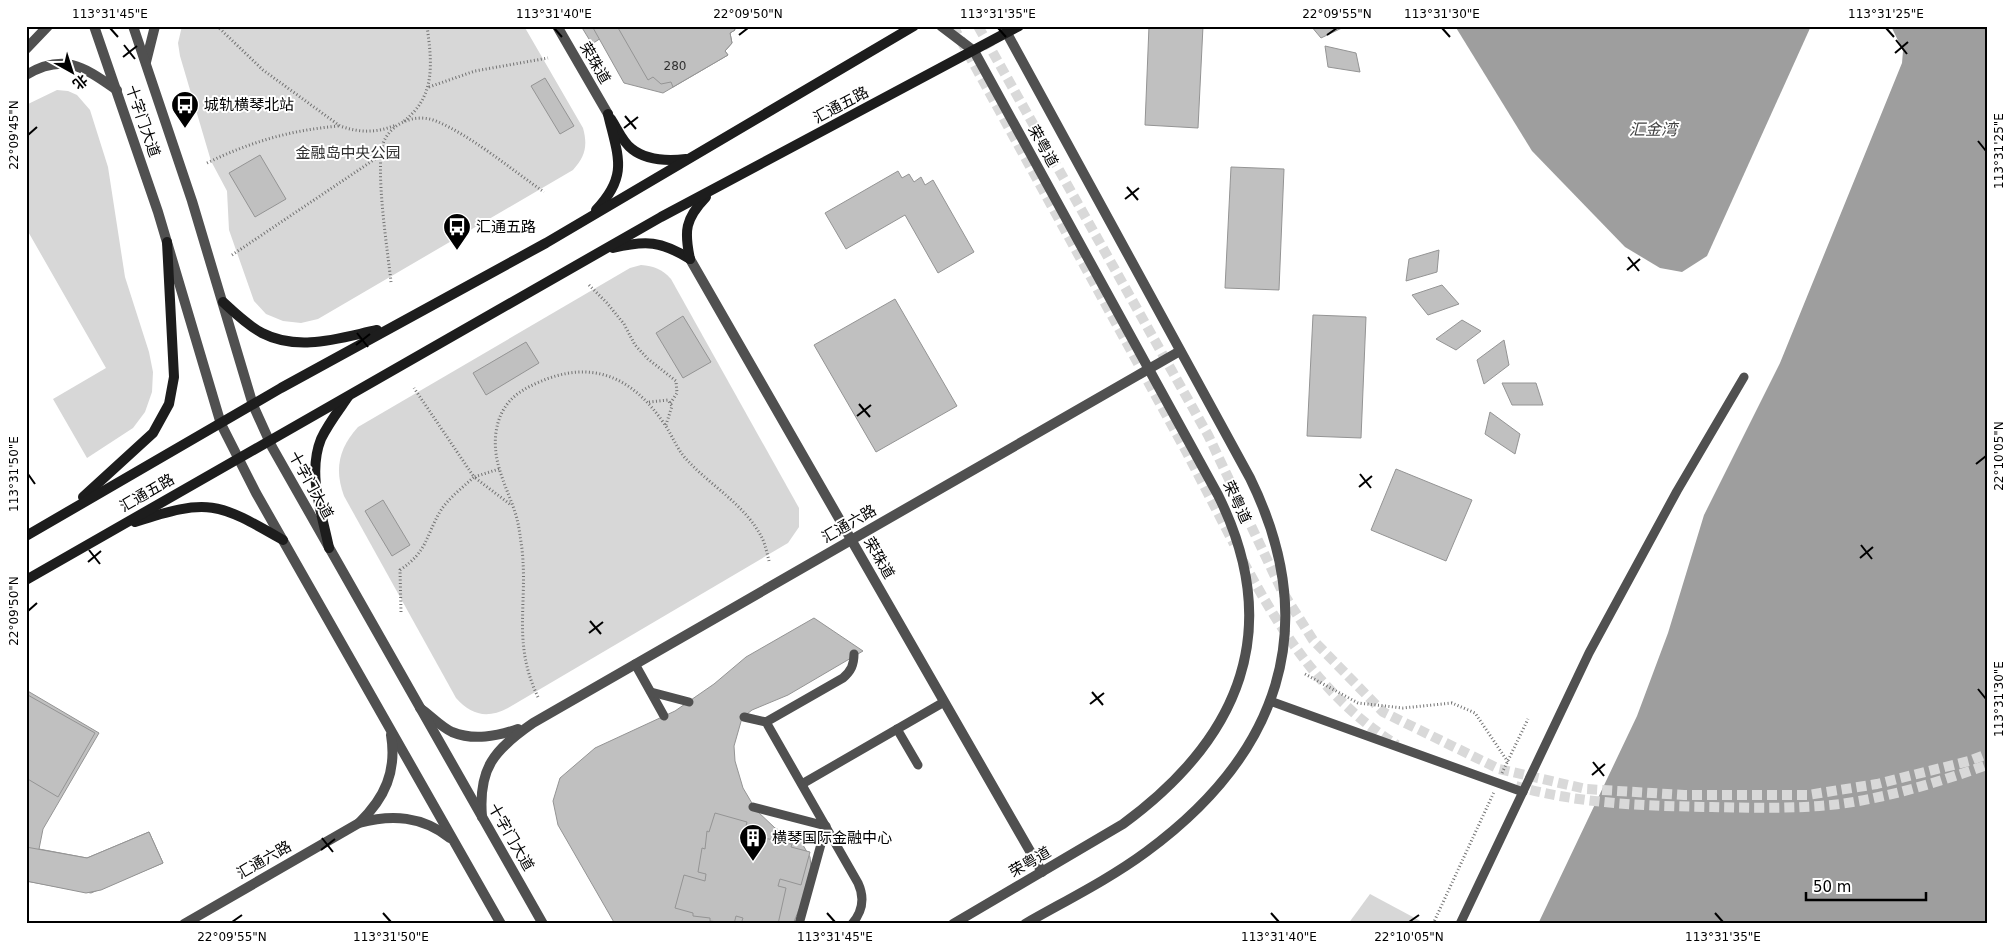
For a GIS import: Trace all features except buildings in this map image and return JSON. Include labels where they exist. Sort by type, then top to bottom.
[{"type":"main road","name":"汇通五路","points":[[26,536],[388,328],[546,243],[914,26]]},
{"type":"main road","name":"汇通五路","points":[[26,580],[600,252],[712,190],[974,51],[1005,30],[1019,26]]},
{"type":"main road","points":[[608,114],[631,149],[654,159],[671,161],[692,158]]},
{"type":"main road","points":[[590,216],[613,189],[618,175],[618,159],[608,114]]},
{"type":"main road","points":[[690,259],[685,235],[690,218],[712,190]]},
{"type":"main road","points":[[68,511],[153,433],[169,404],[174,377],[167,242]]},
{"type":"main road","points":[[600,252],[632,244],[653,242],[670,247],[690,259]]},
{"type":"main road","points":[[223,302],[263,334],[292,342],[322,342],[388,328]]},
{"type":"main road","points":[[329,548],[315,484],[316,454],[328,426],[351,393]]},
{"type":"main road","points":[[115,528],[178,508],[208,506],[237,514],[283,540]]},
{"type":"street","points":[[26,50],[48,26]]},
{"type":"street","name":"十字门大道","points":[[94,26],[167,242],[221,424],[237,458],[501,924]]},
{"type":"street","name":"十字门大道","points":[[133,26],[192,201],[253,405],[269,440],[329,548],[543,924]]},
{"type":"street","points":[[146,62],[155,26]]},
{"type":"street","name":"荣珠道","points":[[557,26],[608,114]]},
{"type":"street","name":"荣粤道","points":[[941,26],[974,51],[1218,495],[1243,559],[1250,604],[1247,651],[1236,688],[1224,716],[1212,736],[1180,775],[1124,824],[953,924]]},
{"type":"street","name":"荣粤道","points":[[1005,30],[1254,486],[1271,525],[1278,550],[1285,593],[1286,629],[1278,675],[1270,701],[1256,733],[1242,756],[1214,790],[1187,819],[1144,854],[1025,924]]},
{"type":"street","points":[[26,75],[51,64],[69,64],[88,70],[117,90]]},
{"type":"street","name":"荣珠道","points":[[690,259],[1042,872]]},
{"type":"street","name":"汇通六路","points":[[482,817],[480,791],[487,768],[507,741],[533,723],[1180,351]]},
{"type":"street","name":"汇通六路","points":[[420,707],[452,732],[475,737],[496,737],[533,723]]},
{"type":"street","points":[[359,823],[385,791],[392,771],[394,750],[391,730]]},
{"type":"street","points":[[359,823],[379,818],[406,818],[420,821],[439,830],[456,843]]},
{"type":"street","name":"汇通六路","points":[[184,924],[359,823]]},
{"type":"lane","points":[[1460,924],[1589,653],[1677,491],[1744,376]]},
{"type":"lane","points":[[766,722],[843,678],[850,672],[854,664],[854,654]]},
{"type":"lane","points":[[635,664],[664,716]]},
{"type":"lane","points":[[651,692],[689,702]]},
{"type":"lane","points":[[1270,701],[1522,792]]},
{"type":"lane","points":[[802,784],[944,702]]},
{"type":"lane","points":[[744,716],[766,722],[862,889],[861,912],[852,924]]},
{"type":"lane","points":[[897,729],[918,765]]},
{"type":"lane","points":[[753,807],[826,826]]},
{"type":"lane","points":[[799,924],[826,826]]},
{"type":"path","points":[[217,26],[263,70],[340,126],[354,131],[370,132],[386,130],[412,119],[424,118],[436,122],[498,160],[544,192]]},
{"type":"path","points":[[391,282],[385,227],[382,154],[387,136],[412,114],[422,101],[429,87],[432,71],[427,26]]},
{"type":"path","points":[[429,87],[475,71],[548,58]]},
{"type":"path","points":[[207,163],[231,151],[274,136],[340,126]]},
{"type":"path","points":[[232,255],[382,154]]},
{"type":"path","points":[[589,285],[624,324],[635,345],[648,359],[676,381],[677,392],[670,404]]},
{"type":"path","points":[[538,697],[528,676],[523,650],[523,558],[519,526],[495,454],[496,431],[504,408],[514,394],[561,373],[584,372],[614,377],[630,386],[649,402],[686,459],[748,516],[761,536],[770,561]]},
{"type":"path","points":[[414,388],[474,477],[512,506]]},
{"type":"path","points":[[649,402],[668,400],[672,406],[665,425]]},
{"type":"path","points":[[401,612],[400,570],[415,560],[424,548],[442,509],[474,477],[499,469]]},
{"type":"path","points":[[1305,674],[1358,703],[1403,708],[1452,703],[1475,713],[1508,762]]},
{"type":"path","points":[[1499,780],[1528,719]]},
{"type":"path","points":[[1433,924],[1495,789]]},
{"type":"green space","name":"金融岛中央公园","points":[[182,26],[524,26],[583,128],[585,146],[583,156],[573,170],[318,319],[301,323],[283,321],[266,314],[254,301],[229,230],[227,191],[211,161],[180,56],[178,43]]},
{"type":"green space","points":[[57,90],[68,91],[77,95],[90,110],[108,167],[125,277],[149,352],[153,372],[152,392],[145,412],[133,428],[87,458],[53,399],[106,368],[26,228],[26,105]]},
{"type":"green space","points":[[641,265],[658,269],[671,279],[799,508],[799,527],[788,543],[508,708],[486,714],[474,712],[456,698],[344,496],[339,477],[340,459],[346,443],[358,427],[630,268]]},
{"type":"green space","points":[[1370,894],[1426,924],[1348,924]]},
{"type":"water","name":"汇金湾","points":[[1455,26],[1811,26],[1707,256],[1682,272],[1660,268],[1625,247],[1532,151]]},
{"type":"water","points":[[1891,26],[1987,26],[1987,924],[1538,924],[1637,716],[1668,633],[1704,515],[1780,363],[1902,63],[1903,51]]},
{"type":"tunnel","points":[[953,26],[1186,451],[1234,544]]},
{"type":"tunnel","points":[[978,26],[1208,435],[1282,591],[1313,640],[1383,712],[1499,769],[1586,789],[1684,795],[1808,795],[1877,784],[1969,761],[1987,754]]},
{"type":"tunnel","points":[[1243,561],[1273,614],[1308,664],[1348,708],[1397,745]]},
{"type":"tunnel","points":[[1516,786],[1564,797],[1638,805],[1744,808],[1808,807],[1859,801],[1896,793],[1987,765]]},
{"type":"place","name":"城轨横琴北站","points":[[185,129]]},
{"type":"place","name":"汇通五路","points":[[457,251]]},
{"type":"place","name":"横琴国际金融中心","points":[[753,862]]}]
